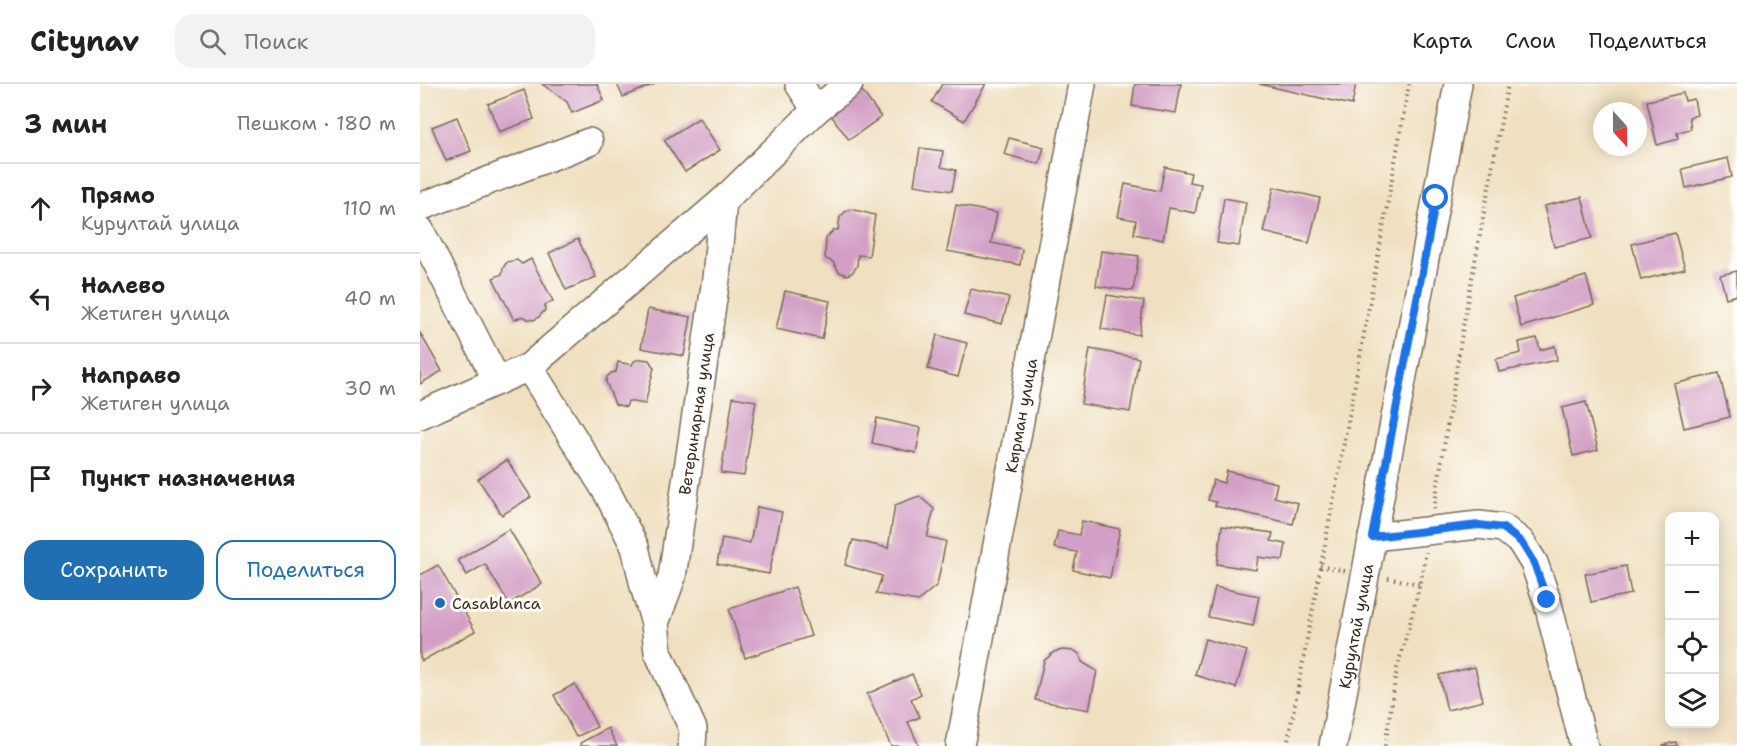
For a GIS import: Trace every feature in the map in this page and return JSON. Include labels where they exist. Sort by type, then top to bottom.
[{"type":"street","points":[[799,84],[816,110]]},
{"type":"street","points":[[420,415],[528,367],[723,201],[816,110],[849,84]]},
{"type":"street","name":"Кырман улица","points":[[960,746],[1082,84]]},
{"type":"street","name":"Курултай улица","points":[[1334,746],[1458,84]]},
{"type":"street","points":[[420,207],[589,142]]},
{"type":"street","name":"Ветеринарная улица","points":[[655,623],[672,577],[716,279],[723,201]]},
{"type":"street","points":[[420,230],[497,381]]},
{"type":"street","name":"Ветеринарная улица","points":[[528,367],[608,492],[635,547],[655,623],[658,652],[693,729],[692,746]]},
{"type":"street","points":[[1372,537],[1479,525],[1503,528],[1521,542],[1534,563],[1547,600],[1584,746]]},
{"type":"path","points":[[1287,746],[1409,84]]},
{"type":"path","points":[[1385,746],[1396,668],[1420,584],[1430,531],[1465,315],[1508,84]]},
{"type":"building","points":[[542,84],[597,84],[604,100],[572,113],[567,102]]},
{"type":"building","points":[[617,84],[655,84],[623,97]]},
{"type":"building","points":[[942,84],[986,84],[964,121],[932,102]]},
{"type":"building","points":[[1135,84],[1181,84],[1176,113],[1132,106]]},
{"type":"building","points":[[1259,84],[1356,84],[1352,105]]},
{"type":"building","points":[[860,88],[881,117],[849,140],[828,111]]},
{"type":"building","points":[[524,90],[534,119],[499,132],[488,104]]},
{"type":"building","points":[[1683,93],[1685,101],[1694,99],[1697,115],[1689,117],[1691,129],[1677,132],[1678,139],[1657,145],[1647,101]]},
{"type":"building","points":[[457,117],[471,151],[446,161],[432,127]]},
{"type":"building","points":[[699,118],[720,150],[685,172],[664,140]]},
{"type":"building","points":[[1009,138],[1044,147],[1039,164],[1004,154]]},
{"type":"building","points":[[920,148],[943,151],[941,167],[956,170],[952,191],[914,185]]},
{"type":"building","points":[[1728,158],[1732,177],[1686,188],[1682,169]]},
{"type":"building","points":[[1165,167],[1191,173],[1189,182],[1201,184],[1195,213],[1169,208],[1163,240],[1134,234],[1136,220],[1118,217],[1125,184],[1160,191]]},
{"type":"building","points":[[1274,187],[1320,198],[1309,243],[1263,232]]},
{"type":"building","points":[[1582,197],[1592,238],[1554,247],[1544,206]]},
{"type":"building","points":[[1224,198],[1246,202],[1239,246],[1217,243]]},
{"type":"building","points":[[956,205],[997,213],[991,243],[1022,249],[1020,265],[947,251]]},
{"type":"building","points":[[851,209],[875,215],[869,256],[858,255],[857,266],[852,273],[847,275],[839,272],[833,262],[826,259],[826,238],[834,230],[838,230],[840,217]]},
{"type":"building","points":[[1675,233],[1685,269],[1641,280],[1632,244]]},
{"type":"building","points":[[578,239],[596,277],[566,290],[549,253]]},
{"type":"building","points":[[1101,251],[1139,256],[1133,291],[1096,286]]},
{"type":"building","points":[[531,259],[553,301],[545,305],[545,310],[534,320],[523,316],[514,320],[493,278],[502,274],[507,262],[517,260],[522,264]]},
{"type":"building","points":[[1737,271],[1737,295],[1726,298],[1720,275]]},
{"type":"building","points":[[1586,276],[1594,305],[1521,327],[1513,298]]},
{"type":"building","points":[[971,289],[1009,298],[1002,324],[964,315]]},
{"type":"building","points":[[785,291],[830,301],[822,339],[776,329]]},
{"type":"building","points":[[1107,295],[1144,301],[1139,335],[1101,329]]},
{"type":"building","points":[[648,309],[691,317],[684,356],[641,348]]},
{"type":"building","points":[[420,333],[442,371],[420,384]]},
{"type":"building","points":[[937,335],[967,343],[958,377],[928,369]]},
{"type":"building","points":[[1537,338],[1540,350],[1555,346],[1557,360],[1499,372],[1496,359],[1521,353],[1519,342]]},
{"type":"building","points":[[1090,349],[1139,358],[1130,412],[1081,404]]},
{"type":"building","points":[[649,360],[654,368],[645,404],[628,401],[626,407],[615,404],[606,382],[607,377],[616,372],[618,362],[632,365],[634,361]]},
{"type":"building","points":[[1719,373],[1730,417],[1684,428],[1674,384]]},
{"type":"building","points":[[733,397],[756,401],[744,476],[721,473]]},
{"type":"building","points":[[1586,402],[1598,450],[1573,456],[1562,408]]},
{"type":"building","points":[[877,418],[921,428],[916,453],[872,443]]},
{"type":"building","points":[[507,460],[531,497],[502,515],[478,479]]},
{"type":"building","points":[[1227,471],[1277,483],[1274,497],[1298,503],[1293,524],[1215,506],[1216,502],[1208,500],[1213,480],[1224,483]]},
{"type":"building","points":[[919,496],[934,509],[927,537],[946,541],[937,585],[918,601],[876,594],[882,576],[845,565],[853,540],[888,548],[895,505]]},
{"type":"building","points":[[757,507],[782,512],[769,574],[717,564],[722,538],[750,543]]},
{"type":"building","points":[[1082,521],[1120,529],[1110,578],[1073,570],[1077,552],[1054,548],[1058,531],[1079,535]]},
{"type":"building","points":[[1222,526],[1273,533],[1271,541],[1286,544],[1283,560],[1258,557],[1256,570],[1217,564]]},
{"type":"building","points":[[509,529],[542,584],[509,604],[485,564],[467,575],[458,560]]},
{"type":"building","name":"Casablanca","points":[[438,565],[475,631],[422,661],[420,657],[420,575]]},
{"type":"building","points":[[1626,566],[1631,594],[1591,602],[1585,574]]},
{"type":"building","points":[[795,587],[811,636],[745,658],[729,609]]},
{"type":"building","points":[[1215,587],[1259,596],[1253,626],[1208,617]]},
{"type":"building","points":[[1205,639],[1247,651],[1236,688],[1195,675]]},
{"type":"building","points":[[1075,651],[1080,655],[1082,662],[1097,671],[1089,710],[1035,700],[1044,661],[1054,652]]},
{"type":"building","points":[[1475,667],[1483,701],[1447,710],[1439,675]]},
{"type":"building","points":[[912,674],[921,694],[911,699],[920,717],[908,722],[919,746],[891,746],[867,694]]},
{"type":"building","points":[[575,684],[597,727],[576,737],[554,695]]},
{"type":"building","points":[[608,728],[617,746],[581,746],[580,743]]},
{"type":"building","points":[[1676,742],[1677,746],[1663,745]]},
{"type":"place","name":"Casablanca","points":[[440,603]]},
{"type":"route","points":[[1436,198],[1372,537],[1479,525],[1503,528],[1521,542],[1534,563],[1547,600]]}]
